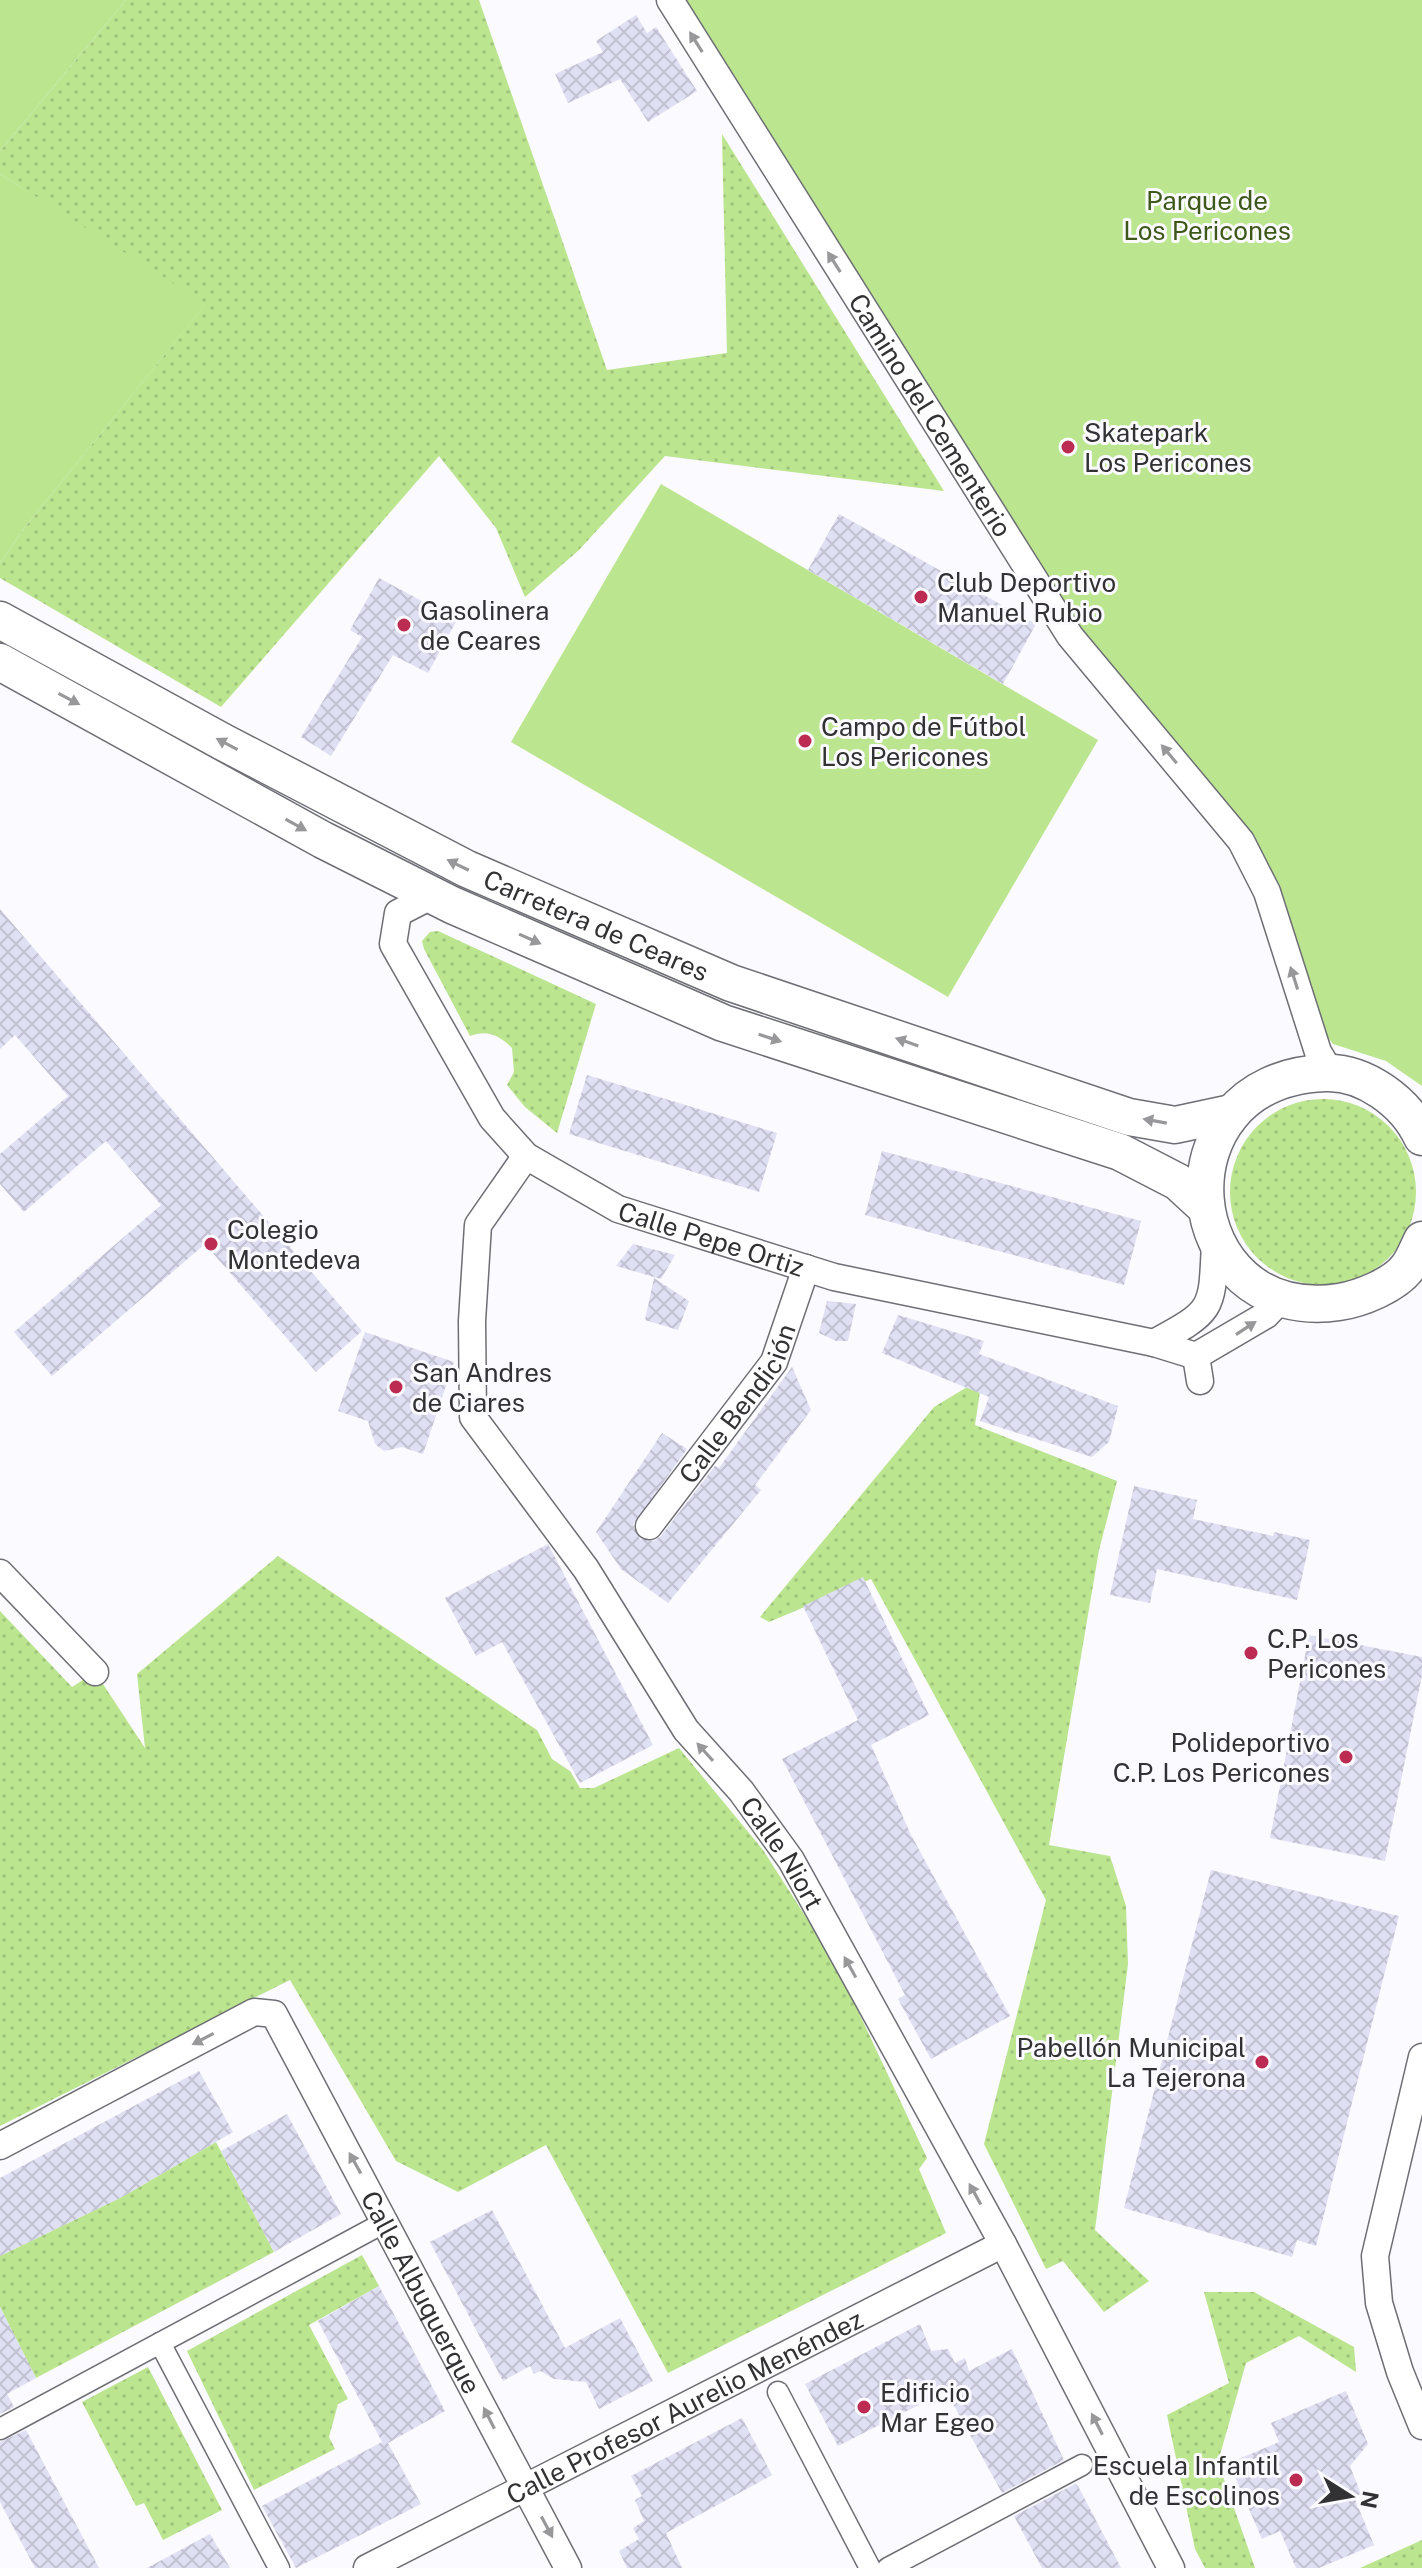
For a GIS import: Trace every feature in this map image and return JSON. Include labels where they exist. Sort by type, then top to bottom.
[{"type":"main road","name":"Carretera de Ceares","points":[[0,620],[467,869],[731,983],[1129,1117],[1175,1125],[1231,1113]]},
{"type":"main road","name":"Carretera de Ceares","points":[[0,662],[323,840],[433,895],[723,1023],[1120,1152],[1178,1182],[1204,1206]]},
{"type":"main road","points":[[1417,1258],[1353,1300],[1317,1305],[1281,1299],[1254,1286],[1232,1266],[1215,1241],[1204,1206],[1207,1162],[1213,1141],[1231,1113],[1259,1089],[1324,1062],[1393,1099],[1417,1125],[1422,1137]]},
{"type":"street","name":"Camino del Cementerio","points":[[670,0],[1070,636],[1241,841],[1267,892],[1324,1062]]},
{"type":"street","name":"Calle Pepe Ortiz","points":[[433,895],[398,913],[393,944],[492,1118],[526,1156],[618,1209],[834,1277],[1154,1343],[1198,1369],[1266,1315],[1281,1299]]},
{"type":"street","name":"Calle Niort","points":[[526,1156],[478,1225],[472,1321],[473,1417],[586,1569],[686,1730],[741,1791],[791,1860],[1003,2244],[1171,2568]]},
{"type":"street","points":[[1154,1343],[1199,1319],[1207,1306],[1213,1288],[1215,1241]]},
{"type":"street","name":"Calle Bendición","points":[[649,1526],[774,1362],[806,1268]]},
{"type":"street","points":[[0,1573],[95,1672]]},
{"type":"street","name":"Calle Albuquerque","points":[[0,2146],[254,2012],[274,2014],[387,2221],[568,2568]]},
{"type":"street","points":[[1422,2057],[1375,2256],[1379,2303],[1400,2372],[1422,2426]]},
{"type":"street","points":[[0,2429],[387,2221]]},
{"type":"street","name":"Calle Profesor Aurelio Menéndez","points":[[367,2568],[1003,2244]]},
{"type":"street","points":[[160,2343],[279,2568]]},
{"type":"street","points":[[778,2392],[870,2568]]},
{"type":"street","points":[[888,2568],[1082,2465]]},
{"type":"green space","points":[[0,0],[126,0],[0,151]]},
{"type":"green space","points":[[126,0],[479,0],[607,370],[727,353],[722,134],[944,491],[665,456],[579,550],[525,597],[496,528],[439,456],[221,707],[0,578],[0,563],[25,527],[205,305],[0,174],[0,151]]},
{"type":"green space","name":"Parque de Los Pericones","points":[[680,0],[1422,0],[1422,1086],[1386,1061],[1333,1044],[1326,1035],[1280,886],[1247,828],[1076,628]]},
{"type":"green space","points":[[0,174],[206,304],[25,527],[0,563]]},
{"type":"green space","name":"Campo de Fútbol Los Pericones","points":[[661,484],[1098,740],[948,997],[511,742]]},
{"type":"green space","points":[[438,931],[596,1004],[557,1133],[525,1107],[507,1085],[514,1072],[512,1048],[493,1035],[482,1033],[470,1036],[424,949],[422,941],[430,932]]},
{"type":"green space","points":[[1323,1099],[1359,1106],[1389,1126],[1409,1156],[1416,1192],[1409,1228],[1389,1258],[1359,1278],[1323,1285],[1287,1278],[1257,1258],[1237,1228],[1230,1192],[1237,1156],[1257,1126],[1287,1106]]},
{"type":"green space","points":[[982,1378],[975,1425],[1117,1481],[1099,1550],[1049,1845],[1110,1856],[1126,1906],[1128,1964],[1095,2230],[1149,2281],[1104,2312],[1063,2261],[1046,2269],[984,2144],[1046,1900],[871,1579],[769,1622],[760,1617],[934,1407]]},
{"type":"green space","points":[[278,1556],[537,1730],[552,1759],[570,1771],[580,1788],[594,1788],[679,1748],[763,1850],[836,1964],[927,2158],[919,2169],[946,2233],[668,2373],[546,2145],[458,2192],[396,2161],[290,1980],[0,2126],[0,1611],[72,1687],[95,1672],[145,1748],[137,1674]]},
{"type":"green space","points":[[216,2142],[274,2252],[36,2378],[0,2307],[0,2256],[122,2197]]},
{"type":"green space","points":[[362,2255],[379,2286],[309,2325],[348,2399],[338,2404],[329,2437],[335,2449],[254,2490],[187,2351]]},
{"type":"green space","points":[[1204,2292],[1254,2292],[1354,2347],[1356,2372],[1299,2336],[1246,2363],[1218,2462],[1255,2568],[1205,2568],[1195,2549],[1167,2415],[1229,2383]]},
{"type":"green space","points":[[148,2367],[222,2510],[163,2540],[144,2503],[136,2506],[82,2402]]},
{"type":"green space","points":[[1422,2540],[1422,2568],[1360,2568]]},
{"type":"building","points":[[636,15],[647,33],[656,27],[697,91],[648,122],[620,79],[568,103],[555,74],[603,52],[596,41]]},
{"type":"building","name":"Club Deportivo Manuel Rubio","points":[[839,514],[1036,624],[1003,684],[808,570]]},
{"type":"building","points":[[379,578],[457,620],[428,673],[393,655],[331,756],[301,737],[362,637],[350,630]]},
{"type":"building","points":[[0,909],[362,1331],[316,1372],[205,1244],[52,1376],[14,1332],[161,1205],[106,1141],[24,1212],[0,1184],[0,1154],[68,1096],[15,1035],[0,1049]]},
{"type":"building","points":[[587,1075],[777,1133],[759,1192],[569,1134]]},
{"type":"building","points":[[882,1151],[1141,1221],[1124,1285],[865,1215]]},
{"type":"building","points":[[633,1244],[675,1255],[661,1279],[616,1266]]},
{"type":"building","points":[[654,1278],[689,1301],[678,1330],[645,1320]]},
{"type":"building","points":[[827,1301],[856,1304],[848,1341],[836,1341],[819,1333]]},
{"type":"building","points":[[898,1315],[984,1341],[979,1354],[1118,1406],[1109,1442],[1092,1457],[980,1421],[989,1397],[882,1353]]},
{"type":"building","name":"San Andres de Ciares","points":[[365,1332],[454,1362],[423,1454],[402,1447],[384,1451],[375,1444],[368,1421],[338,1411]]},
{"type":"building","points":[[792,1367],[811,1410],[755,1485],[761,1490],[668,1603],[621,1569],[596,1532],[662,1433],[687,1449],[633,1525],[640,1539],[654,1541],[661,1536],[715,1466],[719,1468]]},
{"type":"building","points":[[1134,1486],[1197,1500],[1193,1519],[1273,1536],[1274,1532],[1310,1540],[1297,1600],[1157,1569],[1150,1603],[1110,1595]]},
{"type":"building","points":[[548,1544],[653,1745],[580,1783],[502,1642],[476,1656],[445,1598]]},
{"type":"building","points":[[863,1577],[929,1715],[871,1745],[911,1835],[1010,2016],[931,2059],[898,1999],[905,1995],[782,1759],[858,1720],[803,1606]]},
{"type":"building","name":"Polideportivo C.P. Los Pericones","points":[[1309,1635],[1422,1657],[1422,1675],[1385,1861],[1270,1838]]},
{"type":"building","name":"Pabellón Municipal La Tejerona","points":[[1211,1870],[1399,1916],[1316,2246],[1297,2240],[1292,2257],[1124,2208]]},
{"type":"building","points":[[199,2071],[233,2132],[122,2197],[0,2256],[0,2178]]},
{"type":"building","points":[[287,2114],[341,2214],[274,2252],[221,2151]]},
{"type":"building","points":[[492,2210],[565,2348],[620,2318],[653,2381],[599,2409],[586,2382],[554,2379],[540,2371],[534,2374],[530,2366],[503,2381],[430,2242]]},
{"type":"building","points":[[379,2286],[445,2411],[388,2443],[421,2504],[296,2568],[262,2506],[382,2442],[318,2321]]},
{"type":"building","points":[[0,2307],[36,2378],[7,2394],[14,2407],[0,2414]]},
{"type":"building","name":"Edificio Mar Egeo","points":[[920,2324],[931,2351],[948,2349],[955,2363],[965,2358],[969,2371],[1012,2349],[1064,2460],[1002,2493],[946,2391],[838,2446],[805,2384]]},
{"type":"building","name":"Escuela Infantil de Escolinos","points":[[1346,2391],[1368,2444],[1350,2466],[1361,2494],[1354,2497],[1374,2545],[1319,2568],[1296,2568],[1280,2531],[1262,2539],[1229,2463],[1279,2442],[1271,2423]]},
{"type":"building","points":[[742,2418],[772,2475],[666,2533],[682,2568],[627,2568],[619,2551],[639,2539],[633,2528],[644,2521],[635,2500],[642,2496],[631,2476]]},
{"type":"building","points":[[26,2430],[99,2568],[35,2568],[0,2502],[0,2442]]},
{"type":"building","points":[[1075,2484],[1121,2568],[1042,2568],[1014,2516]]},
{"type":"building","points":[[210,2534],[230,2568],[147,2568]]},
{"type":"place","name":"Skatepark Los Pericones","points":[[1068,447]]},
{"type":"place","name":"Club Deportivo Manuel Rubio","points":[[921,597]]},
{"type":"place","name":"Gasolinera de Ceares","points":[[404,625]]},
{"type":"place","name":"Campo de Fútbol Los Pericones","points":[[805,741]]},
{"type":"place","name":"Colegio Montedeva","points":[[211,1244]]},
{"type":"place","name":"San Andres de Ciares","points":[[396,1387]]},
{"type":"place","name":"C.P. Los Pericones","points":[[1251,1653]]},
{"type":"place","name":"Polideportivo C.P. Los Pericones","points":[[1346,1757]]},
{"type":"place","name":"Pabellón Municipal La Tejerona","points":[[1262,2062]]},
{"type":"place","name":"Edificio Mar Egeo","points":[[864,2407]]},
{"type":"place","name":"Escuela Infantil de Escolinos","points":[[1296,2480]]}]
